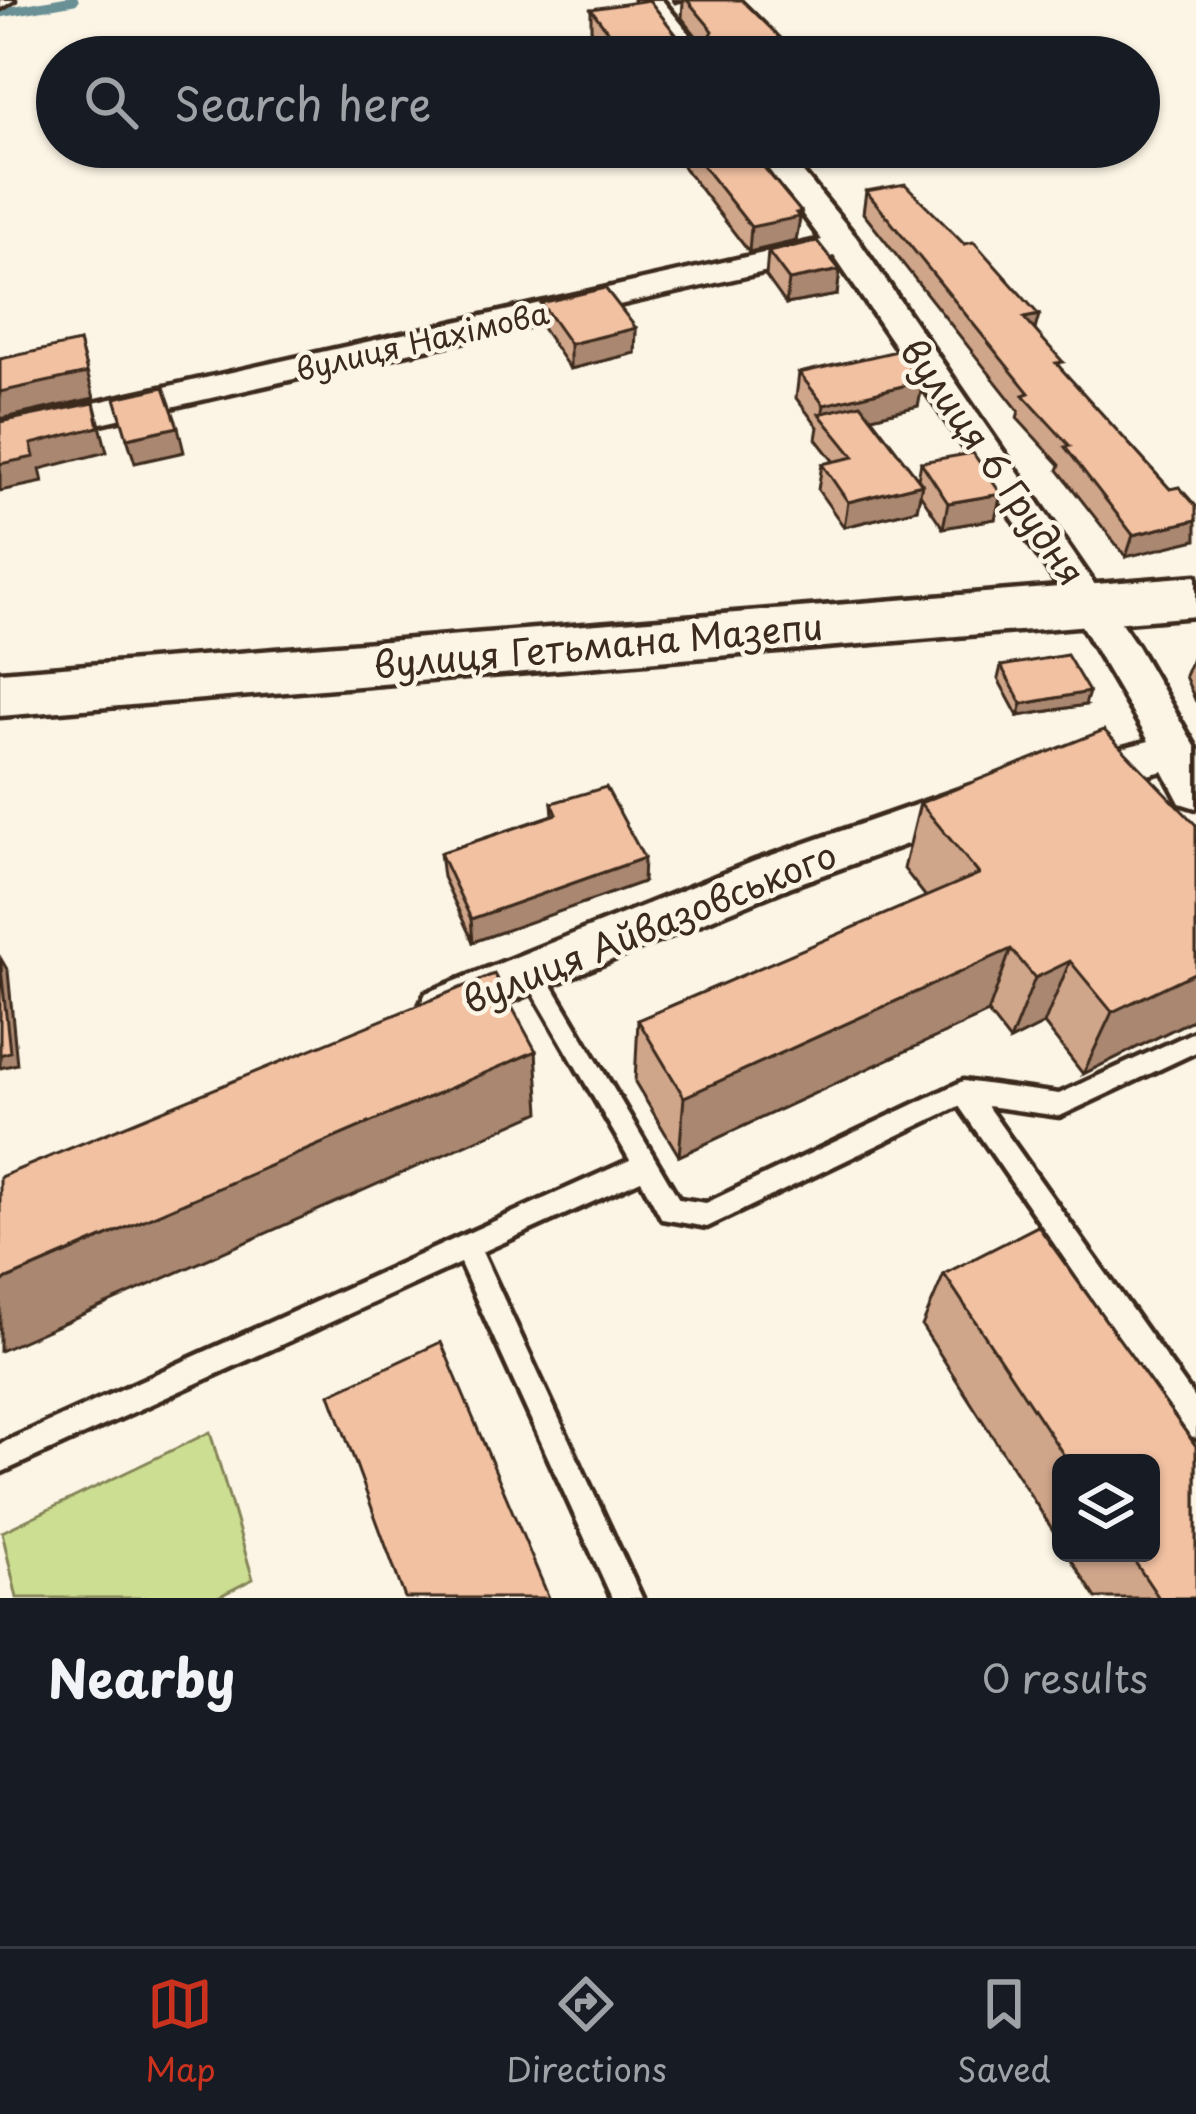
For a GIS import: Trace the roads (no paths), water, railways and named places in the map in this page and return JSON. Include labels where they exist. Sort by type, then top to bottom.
[{"type":"highway","name":"вулиця Гетьмана Мазепи","points":[[0,694],[1196,596]]},
{"type":"street","points":[[649,0],[678,36]]},
{"type":"street","name":"вулиця 6 Грудня","points":[[784,168],[845,244],[1094,605],[1186,771]]},
{"type":"street","name":"вулиця Нахімова","points":[[0,435],[845,244]]},
{"type":"street","name":"вулиця Айвазовського","points":[[399,1027],[772,874],[956,807],[1186,771]]},
{"type":"lane","points":[[532,972],[671,1210],[707,1216],[963,1092],[1060,1105],[1196,1041]]},
{"type":"lane","points":[[963,1092],[1196,1424]]},
{"type":"lane","points":[[0,1459],[646,1165]]},
{"type":"lane","points":[[466,1246],[626,1598]]},
{"type":"waterway","points":[[0,13],[74,0]]}]
